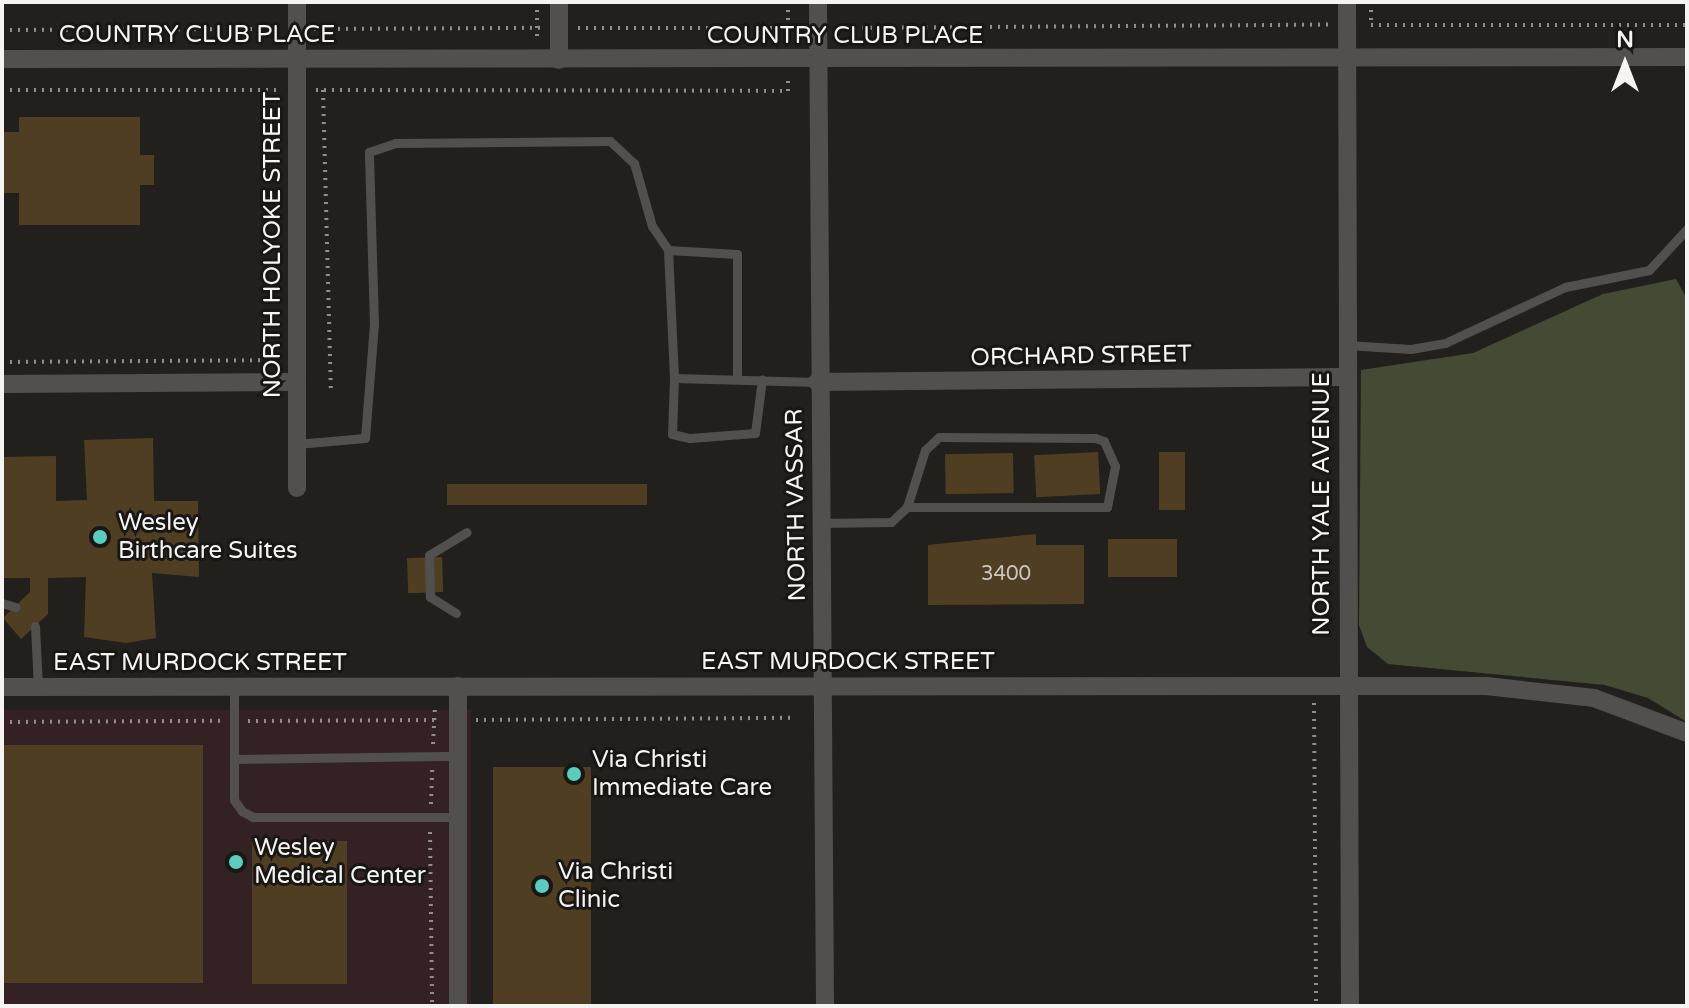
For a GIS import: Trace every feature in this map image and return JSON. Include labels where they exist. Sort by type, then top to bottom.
[{"type":"street","name":"NORTH HOLYOKE STREET","points":[[297,2],[297,488]]},
{"type":"street","points":[[559,2],[559,60]]},
{"type":"street","name":"NORTH VASSAR","points":[[818,2],[817,382],[824,688],[825,1006]]},
{"type":"street","name":"NORTH YALE AVENUE","points":[[1347,2],[1346,688],[1350,1006]]},
{"type":"street","name":"COUNTRY CLUB PLACE","points":[[2,59],[1687,57]]},
{"type":"street","name":"ORCHARD STREET","points":[[817,382],[1346,377]]},
{"type":"street","points":[[2,384],[296,382]]},
{"type":"street","points":[[458,686],[458,1006]]},
{"type":"street","name":"EAST MURDOCK STREET","points":[[2,687],[1346,688],[1558,691],[1635,710],[1687,733]]},
{"type":"lane","points":[[297,444],[365,438],[374,324],[369,152],[440,140],[610,141],[634,163],[652,226],[668,250],[674,378],[672,434],[690,438],[755,433],[762,379]]},
{"type":"lane","points":[[1346,345],[1411,349],[1445,343],[1565,287],[1649,270],[1687,229]]},
{"type":"lane","points":[[668,250],[737,254],[737,378]]},
{"type":"lane","points":[[674,378],[817,382]]},
{"type":"lane","points":[[820,523],[891,522],[907,507],[925,450],[939,437],[1095,438],[1104,441],[1115,466],[1107,507],[907,507]]},
{"type":"lane","points":[[456,613],[430,597],[429,555],[467,532]]},
{"type":"lane","points":[[2,603],[15,607]]},
{"type":"lane","points":[[35,626],[38,687]]},
{"type":"lane","points":[[234,687],[234,800],[253,817],[458,817]]},
{"type":"lane","points":[[234,759],[459,756]]},
{"type":"path","points":[[1371,2],[1371,25]]},
{"type":"path","points":[[2,30],[1687,25]]},
{"type":"path","points":[[2,90],[788,91]]},
{"type":"path","points":[[323,90],[331,393]]},
{"type":"path","points":[[2,362],[279,360]]},
{"type":"path","points":[[1314,688],[1316,1006]]},
{"type":"path","points":[[2,722],[792,718]]},
{"type":"shaded area","name":"Wesley Medical Center","points":[[2,710],[471,710],[471,1006],[2,1006]]},
{"type":"green space","points":[[1676,279],[1687,299],[1687,722],[1648,698],[1605,685],[1388,664],[1367,647],[1359,625],[1361,370],[1473,353],[1603,294]]},
{"type":"building","points":[[19,117],[140,117],[140,155],[154,155],[154,185],[140,185],[140,225],[19,225],[19,193],[2,193],[4,132],[19,132]]},
{"type":"building","name":"Wesley Birthcare Suites","points":[[153,438],[154,501],[198,501],[199,577],[152,573],[156,638],[126,643],[84,637],[86,577],[48,578],[48,614],[21,639],[3,618],[30,592],[30,578],[2,578],[2,457],[56,456],[56,501],[87,500],[84,440]]},
{"type":"building","points":[[1098,452],[1100,494],[1036,497],[1034,455]]},
{"type":"building","points":[[1159,452],[1185,452],[1185,510],[1159,510]]},
{"type":"building","points":[[1013,453],[1014,493],[946,494],[945,454]]},
{"type":"building","points":[[447,484],[647,484],[647,505],[447,505]]},
{"type":"building","points":[[1036,534],[1036,545],[1084,545],[1084,604],[928,605],[928,545]]},
{"type":"building","points":[[1108,539],[1177,539],[1177,577],[1108,577]]},
{"type":"building","points":[[442,557],[443,592],[408,593],[407,558]]},
{"type":"building","points":[[2,745],[203,745],[203,983],[2,983]]},
{"type":"building","name":"Via Christi Clinic","points":[[493,767],[591,767],[591,1006],[493,1006]]},
{"type":"building","points":[[252,841],[347,841],[347,984],[252,984]]},
{"type":"place","name":"Wesley Birthcare Suites","points":[[100,537]]},
{"type":"place","name":"Via Christi Immediate Care","points":[[574,774]]},
{"type":"place","name":"Wesley Medical Center","points":[[236,862]]},
{"type":"place","name":"Via Christi Clinic","points":[[542,886]]}]
